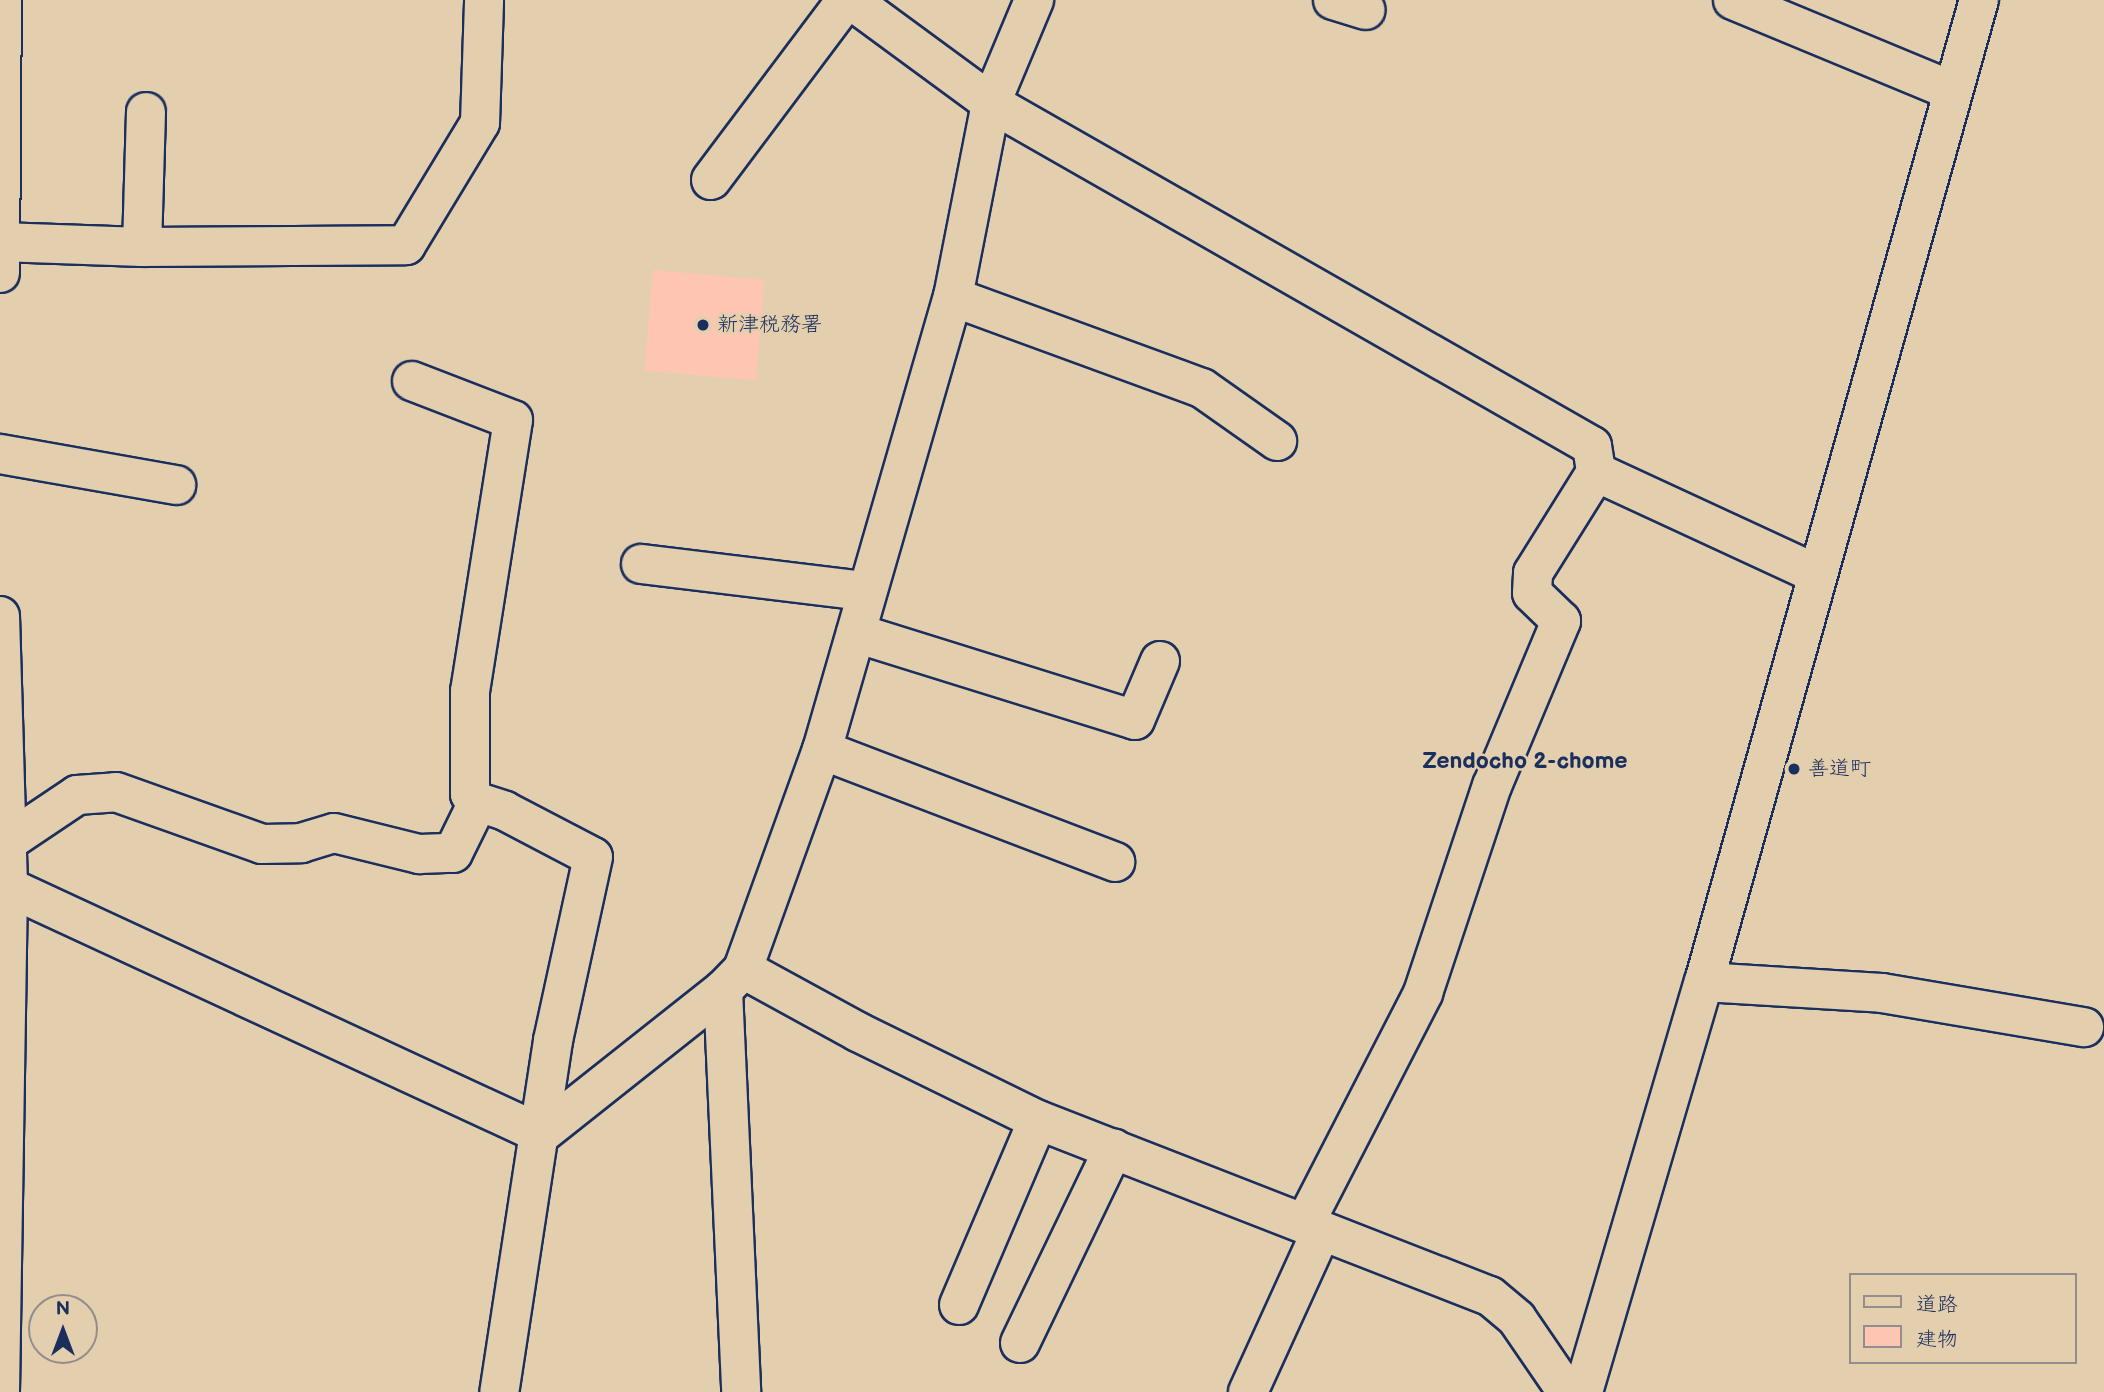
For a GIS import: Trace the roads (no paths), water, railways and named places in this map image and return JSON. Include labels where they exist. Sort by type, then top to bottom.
[{"type":"street","points":[[0,273],[2,0]]},
{"type":"street","points":[[0,242],[142,247],[406,245],[480,123],[484,0]]},
{"type":"street","points":[[711,180],[846,0]]},
{"type":"street","points":[[851,0],[991,103],[1592,446],[1596,472],[1533,573],[1532,593],[1561,621],[1492,786],[1423,993],[1313,1227],[1248,1392]]},
{"type":"street","points":[[741,1392],[733,979],[822,750],[856,633],[864,591],[953,297],[991,103],[1034,0]]},
{"type":"street","points":[[1733,0],[1950,90]]},
{"type":"street","points":[[1583,1392],[1704,982],[1950,90],[1979,0]]},
{"type":"street","points":[[142,247],[146,112]]},
{"type":"street","points":[[953,297],[1202,388],[1277,441]]},
{"type":"street","points":[[412,381],[513,419],[470,691],[470,794],[478,802],[505,811],[593,857],[553,1041],[541,1134],[499,1392]]},
{"type":"street","points":[[0,454],[176,485]]},
{"type":"street","points":[[1596,472],[1816,574]]},
{"type":"street","points":[[641,564],[864,591]]},
{"type":"street","points":[[0,616],[8,887],[0,1392]]},
{"type":"street","points":[[856,633],[1135,720],[1160,661]]},
{"type":"street","points":[[822,750],[1115,862]]},
{"type":"street","points":[[7,842],[77,796],[116,792],[262,844],[302,843],[334,833],[419,854],[453,853],[478,802]]},
{"type":"street","points":[[8,887],[541,1134]]},
{"type":"street","points":[[541,1134],[733,979]]},
{"type":"street","points":[[733,979],[858,1032],[1038,1120],[1490,1296],[1517,1319],[1567,1392]]},
{"type":"street","points":[[1704,982],[1882,993],[2084,1027]]},
{"type":"street","points":[[959,1305],[1038,1120]]},
{"type":"street","points":[[1020,1343],[1114,1148]]},
{"type":"place","name":"新津税務署","points":[[703,325]]},
{"type":"place","name":"善道町","points":[[1794,769]]},
{"type":"district","name":"Zendocho 2-chome","points":[[1525,761]]}]
